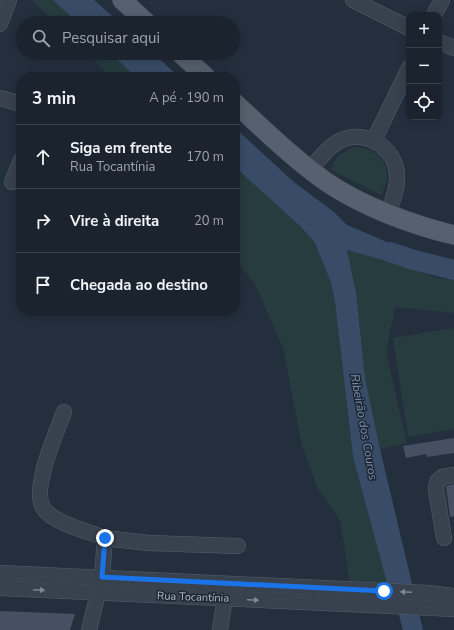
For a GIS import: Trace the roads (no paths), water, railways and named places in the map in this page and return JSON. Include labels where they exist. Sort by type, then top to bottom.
[{"type":"main road","points":[[122,0],[139,16]]},
{"type":"main road","points":[[188,60],[201,72]]},
{"type":"main road","points":[[240,107],[310,170],[340,190],[388,214],[412,223],[454,235]]},
{"type":"street","points":[[0,24],[9,0]]},
{"type":"street","points":[[353,0],[406,26]]},
{"type":"street","points":[[436,12],[442,0]]},
{"type":"street","points":[[442,43],[454,48]]},
{"type":"street","points":[[374,140],[406,74]]},
{"type":"street","points":[[0,98],[16,103]]},
{"type":"street","points":[[310,170],[332,146],[344,139],[361,137],[374,140],[390,154],[396,168],[397,186],[388,214]]},
{"type":"street","points":[[12,182],[16,172]]},
{"type":"street","points":[[64,412],[45,465],[39,494],[44,510],[56,519],[105,538],[148,543],[238,546]]},
{"type":"street","points":[[444,538],[436,490],[437,482],[442,477],[454,475]]},
{"type":"street","points":[[89,630],[102,577],[105,538]]},
{"type":"street","name":"Rua Tocantínia","points":[[0,573],[102,577],[204,590],[226,598],[385,598]]},
{"type":"street","name":"Rua Tocantínia","points":[[0,588],[99,593],[204,590],[385,598]]},
{"type":"street","points":[[385,598],[428,600],[454,596]]},
{"type":"street","points":[[220,630],[226,598]]},
{"type":"street","points":[[428,600],[454,609]]},
{"type":"water","points":[[53,0],[94,0],[112,16],[70,16]]},
{"type":"water","points":[[118,60],[161,60],[174,72],[131,72]]},
{"type":"water","name":"Ribeirão dos Couros","points":[[240,133],[295,183],[334,212],[347,225],[394,245],[414,260],[397,264],[347,250],[356,292],[365,378],[380,449],[423,630],[403,630],[391,586],[387,583],[353,457],[335,302],[331,283],[315,243],[301,227],[240,172]]},
{"type":"waterway","points":[[390,252],[414,260],[454,270]]}]
